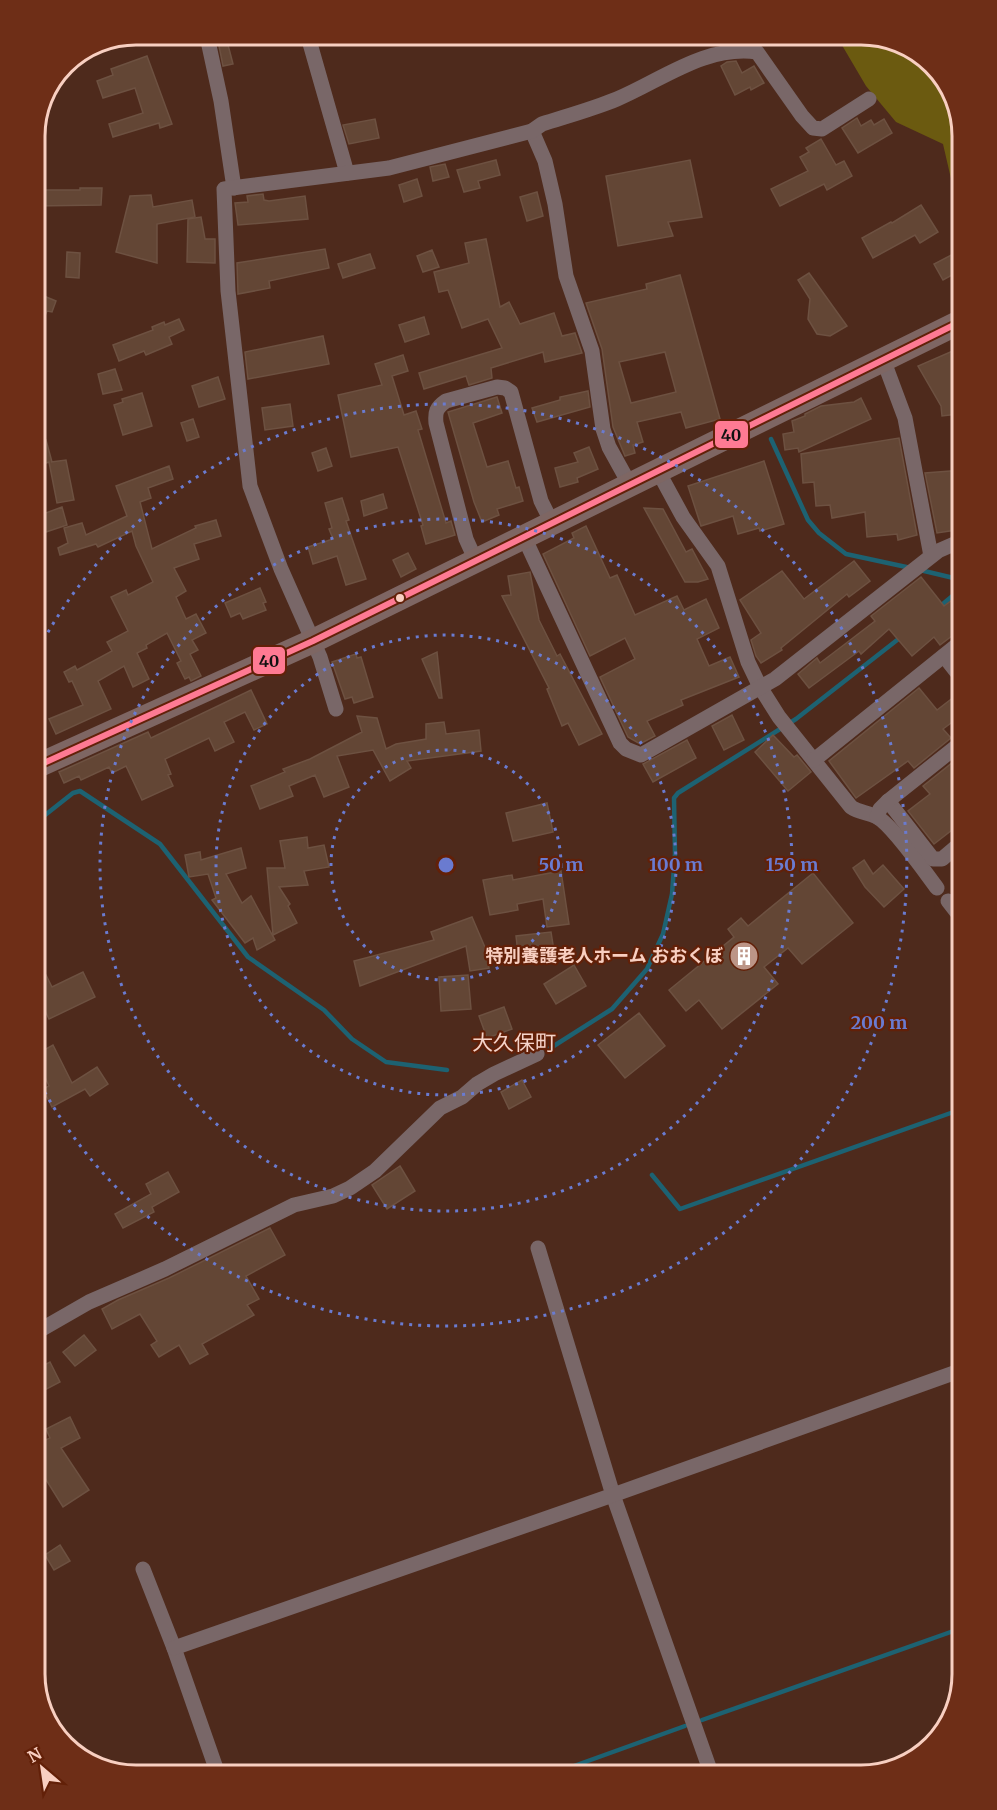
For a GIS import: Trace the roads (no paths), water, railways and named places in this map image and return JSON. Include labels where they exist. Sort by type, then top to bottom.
[{"type":"main road","points":[[45,762],[313,641],[952,326]]},
{"type":"street","points":[[209,45],[221,101],[234,188]]},
{"type":"street","points":[[310,45],[346,173]]},
{"type":"street","points":[[336,709],[313,641],[281,569],[250,486],[228,291],[224,189],[389,168],[532,131],[542,124],[617,99],[689,62],[724,54],[757,52],[813,128],[822,129],[869,99]]},
{"type":"street","points":[[532,131],[545,161],[555,204],[566,276],[592,351],[603,429],[609,447],[630,485]]},
{"type":"street","points":[[883,359],[905,418],[931,556]]},
{"type":"street","points":[[476,561],[466,539],[436,423],[435,412],[439,405],[446,401],[497,387],[511,392],[541,501],[552,523]]},
{"type":"street","points":[[658,471],[683,517],[718,566],[748,662],[760,687],[779,717],[851,807],[858,812],[877,817],[889,827],[937,888]]},
{"type":"street","points":[[524,537],[620,743],[626,749],[641,755],[775,679],[931,556],[952,545]]},
{"type":"street","points":[[814,760],[952,650]]},
{"type":"street","points":[[944,656],[952,666]]},
{"type":"street","points":[[877,817],[880,809],[888,801],[952,751]]},
{"type":"street","points":[[888,801],[933,859],[942,859],[952,851]]},
{"type":"street","points":[[948,900],[952,905]]},
{"type":"street","points":[[45,1324],[89,1302],[165,1269],[294,1205],[333,1196],[350,1188],[382,1164],[440,1108],[462,1097],[477,1084],[494,1074],[537,1054]]},
{"type":"street","points":[[538,1248],[613,1495],[708,1765]]},
{"type":"street","points":[[174,1648],[952,1374]]},
{"type":"street","points":[[143,1569],[174,1648],[215,1765]]},
{"type":"waterway","points":[[771,439],[808,520],[819,533],[846,554],[911,568]]},
{"type":"waterway","points":[[920,570],[952,578]]},
{"type":"waterway","points":[[938,608],[952,596]]},
{"type":"waterway","points":[[549,1049],[612,1009],[647,969],[663,934],[672,894],[675,854],[674,798],[678,793],[796,719],[901,637]]},
{"type":"waterway","points":[[45,815],[73,793],[80,791],[160,844],[248,957],[324,1010],[352,1039],[386,1062],[447,1070]]},
{"type":"waterway","points":[[652,1175],[680,1209],[952,1113]]},
{"type":"waterway","points":[[702,1720],[952,1632]]},
{"type":"waterway","points":[[577,1765],[685,1726]]},
{"type":"place","name":"特別養護老人ホーム おおくぼ","points":[[744,956]]},
{"type":"district","name":"大久保町","points":[[514,1043]]}]
